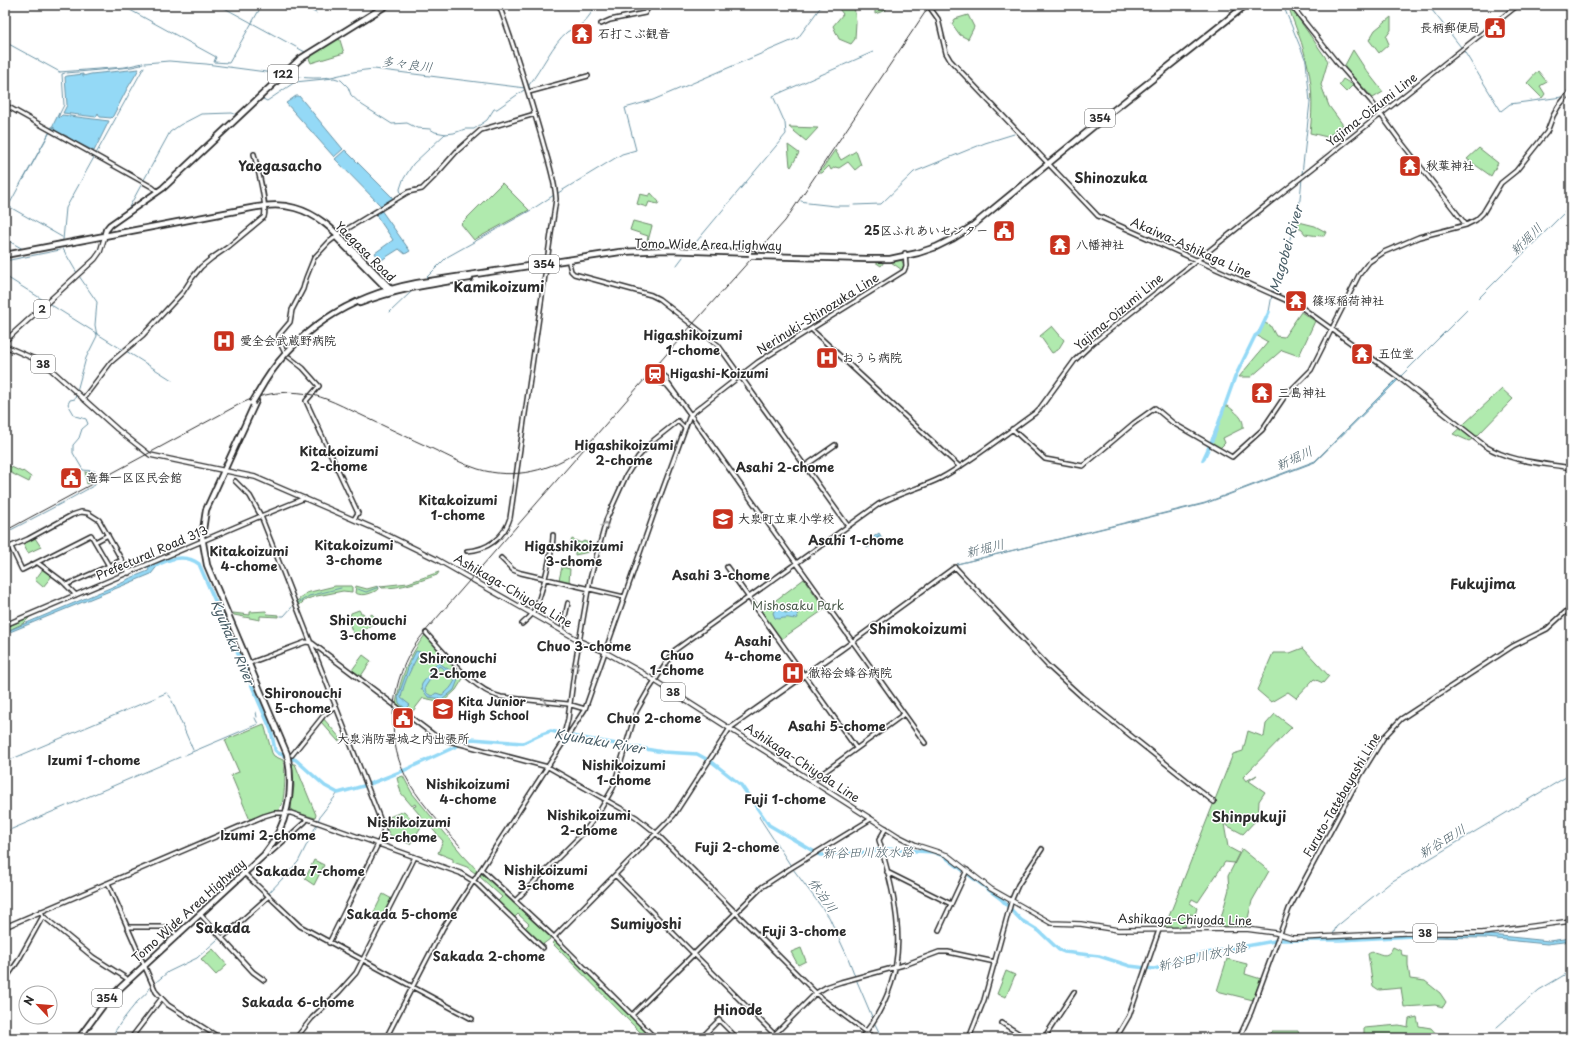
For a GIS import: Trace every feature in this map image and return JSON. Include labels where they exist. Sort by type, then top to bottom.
[{"type":"highway","name":"122","points":[[105,237],[109,229],[114,224],[175,179],[193,159],[300,59],[387,5]]},
{"type":"highway","name":"Tomo Wide Area Highway","points":[[78,1038],[100,1006],[126,978],[200,914],[244,873],[271,841],[285,812],[288,786],[288,755],[248,663],[208,565],[201,542],[206,510],[222,470],[259,392],[290,352],[317,328],[350,308],[389,290],[635,251],[667,250],[874,259],[905,255],[934,245],[977,219],[1242,5]]},
{"type":"highway","name":"Tomo Wide Area Highway","points":[[1047,162],[1246,5]]},
{"type":"highway","name":"Yaegasa Road","points":[[5,256],[265,207],[285,209],[306,214],[318,221],[337,236],[389,290]]},
{"type":"highway","name":"Tomo Wide Area Highway","points":[[547,265],[638,254],[752,254]]},
{"type":"highway","name":"Tomo Wide Area Highway","points":[[78,1038],[105,1003],[143,964],[175,933],[244,873]]},
{"type":"main road","name":"2","points":[[5,341],[98,256],[105,237]]},
{"type":"main road","name":"Ashikaga-Chiyoda Line","points":[[5,346],[43,363],[150,456],[255,477],[397,538],[580,641],[605,652],[655,680],[886,828],[916,845],[947,855],[966,872],[1010,905],[1051,923],[1081,924],[1118,930],[1246,929],[1280,934],[1292,938],[1300,938],[1412,933],[1482,934],[1571,921]]},
{"type":"street","points":[[467,551],[484,548],[493,543],[505,530],[510,518],[556,195],[529,92],[499,5]]},
{"type":"street","points":[[601,24],[616,18],[645,13],[650,5]]},
{"type":"street","name":"Akaiwa-Ashikaga Line","points":[[928,5],[938,19],[946,53],[950,60],[1098,216],[1298,305],[1398,377],[1491,450],[1527,462],[1571,468]]},
{"type":"street","points":[[1291,5],[1466,225]]},
{"type":"street","name":"Yajima-Oizumi Line","points":[[515,901],[585,831],[599,812],[613,788],[636,712],[675,650],[887,499],[935,481],[960,467],[1038,410],[1072,364],[1084,351],[1518,5]]},
{"type":"street","points":[[529,92],[588,76]]},
{"type":"street","points":[[1012,429],[1045,460],[1083,466],[1134,423],[1155,408],[1173,424],[1232,457],[1262,430],[1285,396],[1310,370],[1362,271],[1377,255],[1419,237],[1466,225],[1480,216],[1501,183],[1516,172],[1547,132],[1558,107],[1571,91]]},
{"type":"street","points":[[5,105],[152,187],[158,193]]},
{"type":"street","points":[[284,351],[279,341],[279,335],[290,322],[292,310],[303,289],[314,258],[337,236],[408,192],[421,190],[456,150],[481,130],[535,114]]},
{"type":"street","points":[[83,399],[111,362],[147,330],[183,292],[201,268],[263,218],[265,215],[265,207],[254,154]]},
{"type":"street","name":"Nerinuki-Shinozuka Line","points":[[690,415],[758,362],[904,271],[906,266],[905,255]]},
{"type":"street","points":[[569,263],[570,271],[574,274],[651,295],[659,299],[718,345],[848,526]]},
{"type":"street","points":[[811,329],[960,467]]},
{"type":"street","points":[[289,356],[303,368],[319,386],[306,400],[358,513],[354,519]]},
{"type":"street","points":[[682,403],[667,384],[659,381],[662,374],[667,378],[667,382],[682,403],[690,415],[924,743]]},
{"type":"street","points":[[565,737],[570,733],[585,709],[684,427],[690,415]]},
{"type":"street","points":[[386,1038],[443,928],[564,742],[564,732],[570,705],[592,569],[607,518],[623,483],[632,466],[648,446],[678,422],[684,427]]},
{"type":"street","points":[[805,466],[835,445]]},
{"type":"street","points":[[235,481],[250,496],[261,516],[384,829],[379,844],[329,943]]},
{"type":"street","name":"Prefectural Road 313","points":[[5,625],[306,498]]},
{"type":"street","points":[[5,549],[28,540],[72,515],[81,512],[90,513],[97,517],[129,573]]},
{"type":"street","points":[[11,547],[22,570],[91,535],[109,566]]},
{"type":"street","points":[[95,542],[108,535]]},
{"type":"street","points":[[522,624],[533,614],[538,601],[553,535]]},
{"type":"street","points":[[501,558],[517,572],[624,597]]},
{"type":"street","points":[[66,585],[122,560]]},
{"type":"street","points":[[38,563],[66,585],[76,595]]},
{"type":"street","points":[[726,567],[856,748]]},
{"type":"street","points":[[554,937],[674,815],[730,728],[955,567],[1048,666],[1081,696],[1214,802]]},
{"type":"street","points":[[562,630],[568,603]]},
{"type":"street","name":"Furuto-Tatebayashi Line","points":[[1239,1038],[1249,1018],[1289,910],[1360,776],[1391,729],[1406,716],[1513,646],[1547,629],[1571,607]]},
{"type":"street","points":[[426,633],[465,674],[493,694],[501,697],[570,705],[585,709]]},
{"type":"street","points":[[248,663],[306,642],[311,642],[429,732],[445,739],[548,767],[636,817],[656,834],[816,993],[874,1038]]},
{"type":"street","points":[[288,755],[324,715],[336,706]]},
{"type":"street","points":[[812,780],[904,714]]},
{"type":"street","points":[[5,927],[264,816],[285,812],[318,822],[457,872],[473,881],[543,948]]},
{"type":"street","points":[[269,854],[307,819]]},
{"type":"street","points":[[632,1015],[762,887],[871,819]]},
{"type":"street","points":[[861,1038],[874,1020],[887,995],[896,967],[899,946],[898,919],[879,840],[886,828]]},
{"type":"street","points":[[969,1038],[981,1009],[1010,905],[1018,886],[1042,849]]},
{"type":"street","points":[[296,1038],[312,1018],[350,981],[363,961],[415,857]]},
{"type":"street","points":[[481,869],[554,937],[655,1038]]},
{"type":"street","points":[[887,872],[951,904]]},
{"type":"street","points":[[938,930],[966,872]]},
{"type":"street","points":[[244,873],[300,926],[472,1019]]},
{"type":"street","points":[[615,875],[775,1035]]},
{"type":"street","points":[[108,883],[126,927],[154,988],[161,999],[220,1038]]},
{"type":"street","points":[[222,938],[268,897]]},
{"type":"street","points":[[41,912],[43,916],[93,957],[126,978]]},
{"type":"street","points":[[200,914],[253,972],[264,980]]},
{"type":"street","points":[[5,980],[18,961],[43,916]]},
{"type":"street","points":[[126,927],[167,927],[175,933]]},
{"type":"street","points":[[1116,1038],[1129,1016],[1159,930]]},
{"type":"street","points":[[771,1038],[816,993],[831,985],[944,952],[995,962]]},
{"type":"street","points":[[1044,1038],[1074,992]]},
{"type":"street","points":[[131,1038],[161,999]]},
{"type":"street","points":[[701,1038],[719,1020],[737,1038]]},
{"type":"street","points":[[1002,1023],[1026,1038]]},
{"type":"green space","points":[[836,5],[854,5],[856,22],[855,39],[851,44],[839,39],[833,26],[843,14]]},
{"type":"green space","points":[[875,5],[886,5],[886,10],[875,14]]},
{"type":"green space","points":[[1288,5],[1328,61],[1321,85],[1329,106],[1343,125],[1327,137],[1310,133],[1312,104],[1310,75]]},
{"type":"green space","points":[[968,15],[974,27],[968,39],[960,35],[952,24],[955,19]]},
{"type":"green space","points":[[1391,17],[1391,30],[1386,37],[1389,44],[1379,53],[1369,40],[1375,30]]},
{"type":"green space","points":[[339,37],[344,53],[311,63],[308,56]]},
{"type":"green space","points":[[1353,50],[1383,92],[1373,98],[1344,67]]},
{"type":"green space","points":[[1538,71],[1547,82],[1540,86],[1545,94],[1542,98],[1527,83]]},
{"type":"green space","points":[[1343,79],[1353,85],[1346,92],[1339,85]]},
{"type":"green space","points":[[789,127],[818,128],[806,141]]},
{"type":"green space","points":[[788,145],[799,153],[791,167],[790,166]]},
{"type":"green space","points":[[1479,148],[1498,163],[1491,176],[1467,159]]},
{"type":"green space","points":[[835,150],[841,160],[856,151],[861,165],[855,170],[848,162],[839,168],[835,167],[831,170],[829,166],[822,173],[819,173]]},
{"type":"green space","points":[[502,183],[529,210],[474,240],[461,224]]},
{"type":"green space","points":[[651,193],[659,202],[658,204],[649,202],[647,207],[637,204],[640,194],[649,196]]},
{"type":"green space","points":[[633,221],[652,226],[646,248],[648,236],[630,230]]},
{"type":"green space","points":[[1299,222],[1315,226],[1326,232],[1324,236],[1305,234],[1302,230],[1296,227]]},
{"type":"green space","points":[[901,260],[904,264],[902,270],[891,262],[884,262],[881,266],[875,262]]},
{"type":"green space","points":[[1301,312],[1315,321],[1299,356],[1282,350],[1251,377],[1239,377],[1268,342],[1256,335],[1264,323],[1270,325],[1276,336],[1284,337]]},
{"type":"green space","points":[[1052,326],[1064,340],[1058,350],[1052,353],[1040,336]]},
{"type":"green space","points":[[1502,389],[1513,399],[1477,436],[1469,441],[1453,434]]},
{"type":"green space","points":[[1225,406],[1228,406],[1241,418],[1243,428],[1223,438],[1225,443],[1219,449],[1210,443]]},
{"type":"green space","points":[[7,465],[22,472],[23,471],[31,477],[29,482],[5,470]]},
{"type":"green space","points":[[85,472],[95,474],[93,480],[87,484]]},
{"type":"green space","points":[[35,538],[41,547],[28,553],[23,544]]},
{"type":"green space","points":[[572,539],[581,543],[584,541],[597,547],[592,547],[589,552],[575,555],[575,551],[568,549]]},
{"type":"green space","points":[[562,567],[570,569],[569,583],[559,580]]},
{"type":"green space","points":[[43,569],[52,576],[43,587],[35,580]]},
{"type":"green space","points":[[439,572],[437,575],[403,586],[382,588],[380,586],[408,583]]},
{"type":"green space","name":"Mishosaku Park","points":[[804,579],[825,609],[780,640],[760,612]]},
{"type":"green space","points":[[335,586],[352,586],[352,592],[343,591],[317,596],[307,599],[298,606],[296,602],[306,593]]},
{"type":"green space","points":[[356,586],[367,589],[378,586],[379,589],[362,595],[355,593]]},
{"type":"green space","points":[[359,610],[366,618],[372,614],[377,620],[357,636],[352,631],[350,620],[351,613]]},
{"type":"green space","points":[[266,611],[267,614],[279,615],[279,617],[260,616],[260,620],[234,615],[233,613],[250,615],[250,612]]},
{"type":"green space","points":[[30,617],[24,623],[5,632],[5,628]]},
{"type":"green space","points":[[425,635],[464,677],[456,690],[443,702],[423,698],[410,715],[396,704],[406,668],[414,651]]},
{"type":"green space","points":[[1303,648],[1329,676],[1323,683],[1314,679],[1296,698],[1288,692],[1271,702],[1257,690],[1273,653],[1290,653]]},
{"type":"green space","points":[[363,655],[371,661],[361,676],[352,670]]},
{"type":"green space","points":[[1275,714],[1292,727],[1243,777],[1246,781],[1257,775],[1249,781],[1265,792],[1259,801],[1258,818],[1243,834],[1224,824],[1228,847],[1239,853],[1234,863],[1225,862],[1198,902],[1192,899],[1190,903],[1197,908],[1195,915],[1190,914],[1185,927],[1164,929],[1233,754],[1243,751],[1248,731],[1264,737],[1266,724]]},
{"type":"green space","points":[[323,718],[341,739],[338,741],[321,722]]},
{"type":"green space","points":[[264,724],[272,753],[274,756],[283,760],[285,777],[284,794],[282,805],[279,810],[250,820],[231,775],[239,772],[225,740]]},
{"type":"green space","points":[[292,764],[295,764],[316,815],[315,818],[292,811],[291,807],[294,786]]},
{"type":"green space","points":[[403,776],[412,793],[477,870],[475,873],[467,867],[453,862],[453,859],[438,853],[443,841],[427,823],[428,821],[425,821],[413,807],[416,806],[415,804],[412,806],[401,793],[397,778]]},
{"type":"green space","points":[[404,811],[421,827],[410,844],[390,835],[382,820]]},
{"type":"green space","points":[[1242,849],[1269,871],[1252,901],[1246,927],[1221,928],[1219,925],[1229,889],[1228,876]]},
{"type":"green space","points":[[314,860],[324,865],[314,885],[305,879]]},
{"type":"green space","points":[[481,873],[549,936],[550,939],[542,945],[524,929],[529,924],[518,914],[514,918],[497,902],[502,897],[479,876]]},
{"type":"green space","points":[[383,894],[392,899],[382,919],[373,914]]},
{"type":"green space","points":[[555,941],[652,1038],[646,1038],[552,943]]},
{"type":"green space","points":[[1393,947],[1401,951],[1402,955],[1408,956],[1410,979],[1425,981],[1440,993],[1446,1002],[1443,1007],[1435,1005],[1404,1007],[1401,988],[1379,990],[1373,986],[1368,954],[1375,952],[1384,955],[1390,952]]},
{"type":"green space","points":[[801,948],[806,961],[798,965],[791,952]]},
{"type":"green space","points":[[213,949],[227,965],[216,975],[201,959]]},
{"type":"green space","points":[[1227,959],[1247,964],[1245,974],[1261,979],[1253,1000],[1217,991]]},
{"type":"green space","points":[[1006,971],[1015,975],[1006,997],[997,994]]},
{"type":"green space","points":[[1417,1017],[1419,1026],[1431,1028],[1438,1036],[1437,1038],[1361,1038],[1361,1035],[1364,1034],[1364,1028],[1399,1025],[1408,1027],[1409,1019]]},
{"type":"green space","points":[[1272,1031],[1298,1031],[1300,1038],[1272,1038],[1270,1033]]},
{"type":"water","points":[[139,69],[111,118],[100,117],[98,113],[96,117],[63,113],[67,105],[65,77]]},
{"type":"water","points":[[296,96],[299,96],[343,149],[334,157],[286,103]]},
{"type":"water","points":[[59,113],[59,118],[62,115],[109,121],[94,151],[67,136],[54,131],[54,127],[51,129]]},
{"type":"water","points":[[50,132],[24,179],[23,180],[49,133]]},
{"type":"water","points":[[345,150],[392,197],[393,200],[382,207],[335,159]]},
{"type":"water","points":[[381,210],[410,251],[405,254],[399,249],[380,261],[375,253],[393,240],[376,215]]},
{"type":"water","points":[[1401,375],[1402,376],[1315,462],[1204,504],[957,564],[1205,503],[1315,461]]},
{"type":"water","points":[[879,533],[882,538],[867,548],[867,546],[880,536],[866,545],[865,543]]},
{"type":"water","points":[[158,564],[151,574],[5,634],[5,632],[124,582],[148,571],[149,569],[147,568]]},
{"type":"water","points":[[775,606],[785,613],[797,613],[798,618],[775,618],[773,613],[775,609],[773,607]]},
{"type":"water","points":[[416,651],[420,652],[406,680],[402,692],[401,698],[410,705],[406,709],[399,703],[398,697],[409,665]]},
{"type":"water","points":[[437,663],[451,671],[458,680],[454,690],[442,700],[428,697],[421,688],[422,684]],"holes":[[[439,666],[450,673],[455,680],[446,692],[442,695],[436,693],[432,696],[427,693],[425,687]]]},
{"type":"water","points":[[1427,934],[1447,936],[1491,935],[1549,941],[1571,938],[1571,941],[1547,944],[1486,938],[1426,937]]},
{"type":"waterway","points":[[121,5],[216,57],[214,62],[229,63],[262,5]]},
{"type":"waterway","points":[[219,5],[305,52]]},
{"type":"waterway","points":[[301,5],[316,13]]},
{"type":"waterway","name":"多々良川","points":[[529,88],[529,85],[557,42],[567,32],[582,24],[596,5]]},
{"type":"waterway","points":[[558,193],[622,154],[636,150],[625,108],[653,100],[798,38],[822,5]]},
{"type":"waterway","name":"Magobei River","points":[[1283,5],[1306,61],[1310,102],[1302,174]]},
{"type":"waterway","points":[[1428,5],[1464,51],[1501,111],[1510,104],[1562,97]]},
{"type":"waterway","points":[[5,42],[60,72]]},
{"type":"waterway","points":[[697,241],[786,134],[785,123],[773,96],[873,52]]},
{"type":"waterway","name":"多々良川","points":[[145,63],[169,61],[206,64],[281,74]]},
{"type":"waterway","name":"多々良川","points":[[67,73],[132,67],[141,65],[142,63]]},
{"type":"waterway","name":"多々良川","points":[[59,72],[125,67],[143,63]]},
{"type":"waterway","points":[[47,245],[63,240],[66,208],[144,67]]},
{"type":"waterway","name":"多々良川","points":[[286,75],[308,78],[325,78],[374,69],[525,88]]},
{"type":"waterway","points":[[59,115],[64,105],[62,74],[65,73]]},
{"type":"waterway","points":[[261,98],[267,101],[295,82],[334,78],[341,80],[348,87],[351,95],[362,105],[392,124],[407,123],[417,128],[430,129],[435,132],[446,134]]},
{"type":"waterway","points":[[401,195],[400,189],[403,180],[413,164],[445,134],[454,133],[465,129],[474,129],[487,120],[494,109],[497,109],[524,90]]},
{"type":"waterway","points":[[127,211],[170,132],[201,114],[232,113],[237,115],[257,96]]},
{"type":"waterway","points":[[854,205],[881,204],[914,172],[985,143],[1014,134]]},
{"type":"waterway","name":"Magobei River","points":[[1273,292],[1299,210],[1302,178]]},
{"type":"waterway","points":[[5,205],[9,205],[23,179]]},
{"type":"waterway","points":[[425,279],[447,257],[531,210],[554,195]]},
{"type":"waterway","points":[[801,201],[806,202]]},
{"type":"waterway","points":[[808,203],[850,206]]},
{"type":"waterway","points":[[8,206],[62,237]]},
{"type":"waterway","name":"新堀川","points":[[1401,376],[1571,206]]},
{"type":"waterway","points":[[5,239],[23,249]]},
{"type":"waterway","points":[[63,249],[77,273]]},
{"type":"waterway","points":[[5,261],[60,250]]},
{"type":"waterway","points":[[677,265],[683,257]]},
{"type":"waterway","points":[[5,276],[123,350]]},
{"type":"waterway","points":[[77,391],[86,358],[97,336],[95,325],[97,302],[79,276]]},
{"type":"waterway","points":[[390,312],[412,291]]},
{"type":"waterway","name":"Magobei River","points":[[1269,312],[1272,295]]},
{"type":"waterway","name":"Magobei River","points":[[1203,460],[1214,436],[1235,377],[1255,336],[1259,333],[1269,312]]},
{"type":"waterway","points":[[126,351],[172,380]]},
{"type":"waterway","points":[[66,501],[95,485],[96,472],[83,470],[73,453],[73,445],[79,438],[82,429],[88,424],[86,419],[75,416],[68,404],[70,400],[75,399],[76,394]]},
{"type":"waterway","points":[[9,531],[64,502]]},
{"type":"waterway","name":"Kyuhaku River","points":[[156,566],[166,561],[178,558],[189,559],[199,564],[271,730],[275,750],[278,753],[296,760],[325,786],[338,793],[367,785],[405,770],[472,739],[523,743],[551,731],[576,737],[663,752],[697,754],[712,762],[741,785],[769,825],[820,855],[869,852],[885,849],[933,852],[944,856],[1001,899],[1021,920],[1039,931],[1059,950],[1064,952],[1099,956],[1130,966],[1154,969],[1162,967],[1169,962],[1207,953],[1280,940],[1340,940],[1431,935]]},
{"type":"waterway","points":[[358,589],[366,592],[379,587]]},
{"type":"waterway","points":[[298,603],[309,596],[341,588]]},
{"type":"waterway","points":[[281,616],[284,616],[292,607]]},
{"type":"waterway","points":[[159,696],[166,693]]},
{"type":"waterway","points":[[168,694],[171,698]]},
{"type":"waterway","points":[[5,762],[155,698]]},
{"type":"waterway","points":[[172,701],[193,750]]},
{"type":"waterway","points":[[256,712],[257,717]]},
{"type":"waterway","points":[[185,755],[258,724],[255,718]]},
{"type":"waterway","points":[[69,805],[180,757]]},
{"type":"waterway","name":"新谷田川","points":[[1333,935],[1336,927],[1391,882],[1571,774]]},
{"type":"waterway","points":[[155,983],[168,972],[197,958],[268,894],[298,862],[320,816],[338,793]]},
{"type":"waterway","points":[[5,832],[66,806]]},
{"type":"waterway","name":"休泊川","points":[[762,814],[759,817],[791,866]]},
{"type":"waterway","name":"休泊川","points":[[793,869],[829,917],[855,976]]},
{"type":"waterway","points":[[1497,1027],[1539,990],[1571,971]]},
{"type":"waterway","name":"休泊川","points":[[856,979],[873,1019]]},
{"type":"waterway","points":[[111,1038],[137,1002],[150,988]]},
{"type":"waterway","name":"休泊川","points":[[874,1022],[882,1038]]},
{"type":"railway","points":[[460,846],[415,792],[402,768],[397,751],[393,716],[395,698],[405,663],[413,648],[431,625],[692,325],[785,221],[930,5]]},
{"type":"railway","points":[[5,531],[238,405],[248,400],[270,394],[293,392],[304,393],[326,399],[461,462],[478,469],[492,472],[505,474],[545,468],[569,457],[581,449]]},
{"type":"place","name":"長柄郵便局","points":[[1495,28]]},
{"type":"place","name":"石打こぶ観音","points":[[582,34]]},
{"type":"place","name":"秋葉神社","points":[[1410,166]]},
{"type":"place","name":"25区ふれあいセンター","points":[[1004,231]]},
{"type":"place","name":"八幡神社","points":[[1060,245]]},
{"type":"place","name":"篠塚稲荷神社","points":[[1296,301]]},
{"type":"place","name":"愛全会武蔵野病院","points":[[224,341]]},
{"type":"place","name":"五位堂","points":[[1362,354]]},
{"type":"place","name":"おうら病院","points":[[827,358]]},
{"type":"place","name":"Higashi-Koizumi","points":[[655,374]]},
{"type":"place","name":"三島神社","points":[[1262,393]]},
{"type":"place","name":"竜舞一区区民会館","points":[[71,478]]},
{"type":"place","name":"大泉町立東小学校","points":[[723,519]]},
{"type":"place","name":"徹裕会蜂谷病院","points":[[793,673]]},
{"type":"place","name":"Kita Junior High School","points":[[443,709]]},
{"type":"place","name":"大泉消防署城之内出張所","points":[[403,718]]},
{"type":"district","name":"Yaegasacho","points":[[280,166]]},
{"type":"district","name":"Shinozuka","points":[[1111,178]]},
{"type":"district","name":"Kamikoizumi","points":[[499,287]]},
{"type":"district","name":"Higashikoizumi 1-chome","points":[[693,342]]},
{"type":"district","name":"Higashikoizumi 2-chome","points":[[624,452]]},
{"type":"district","name":"Kitakoizumi 2-chome","points":[[339,458]]},
{"type":"district","name":"Asahi 2-chome","points":[[785,467]]},
{"type":"district","name":"Kitakoizumi 1-chome","points":[[458,508]]},
{"type":"district","name":"Asahi 1-chome","points":[[856,540]]},
{"type":"district","name":"Kitakoizumi 3-chome","points":[[354,552]]},
{"type":"district","name":"Higashikoizumi 3-chome","points":[[574,554]]},
{"type":"district","name":"Kitakoizumi 4-chome","points":[[249,558]]},
{"type":"district","name":"Asahi 3-chome","points":[[721,575]]},
{"type":"district","name":"Fukujima","points":[[1483,584]]},
{"type":"district","name":"Shironouchi 3-chome","points":[[368,628]]},
{"type":"district","name":"Shimokoizumi","points":[[918,629]]},
{"type":"district","name":"Chuo 3-chome","points":[[584,646]]},
{"type":"district","name":"Asahi 4-chome","points":[[753,648]]},
{"type":"district","name":"Chuo 1-chome","points":[[677,662]]},
{"type":"district","name":"Shironouchi 2-chome","points":[[458,666]]},
{"type":"district","name":"Shironouchi 5-chome","points":[[303,700]]},
{"type":"district","name":"Chuo 2-chome","points":[[654,718]]},
{"type":"district","name":"Asahi 5-chome","points":[[837,726]]},
{"type":"district","name":"Izumi 1-chome","points":[[94,760]]},
{"type":"district","name":"Nishikoizumi 1-chome","points":[[624,772]]},
{"type":"district","name":"Nishikoizumi 4-chome","points":[[468,792]]},
{"type":"district","name":"Fuji 1-chome","points":[[785,799]]},
{"type":"district","name":"Shinpukuji","points":[[1249,817]]},
{"type":"district","name":"Nishikoizumi 2-chome","points":[[589,822]]},
{"type":"district","name":"Nishikoizumi 5-chome","points":[[409,830]]},
{"type":"district","name":"Izumi 2-chome","points":[[268,835]]},
{"type":"district","name":"Fuji 2-chome","points":[[737,847]]},
{"type":"district","name":"Sakada 7-chome","points":[[310,871]]},
{"type":"district","name":"Nishikoizumi 3-chome","points":[[546,878]]},
{"type":"district","name":"Sakada 5-chome","points":[[402,914]]},
{"type":"district","name":"Sumiyoshi","points":[[646,924]]},
{"type":"district","name":"Sakada","points":[[223,928]]},
{"type":"district","name":"Fuji 3-chome","points":[[804,931]]},
{"type":"district","name":"Sakada 2-chome","points":[[489,956]]},
{"type":"district","name":"Sakada 6-chome","points":[[298,1002]]},
{"type":"district","name":"Hinode","points":[[738,1010]]},
{"type":"water label","name":"新谷田川放水路","points":[[868,852]]},
{"type":"water label","name":"新谷田川放水路","points":[[1202,956]]}]
